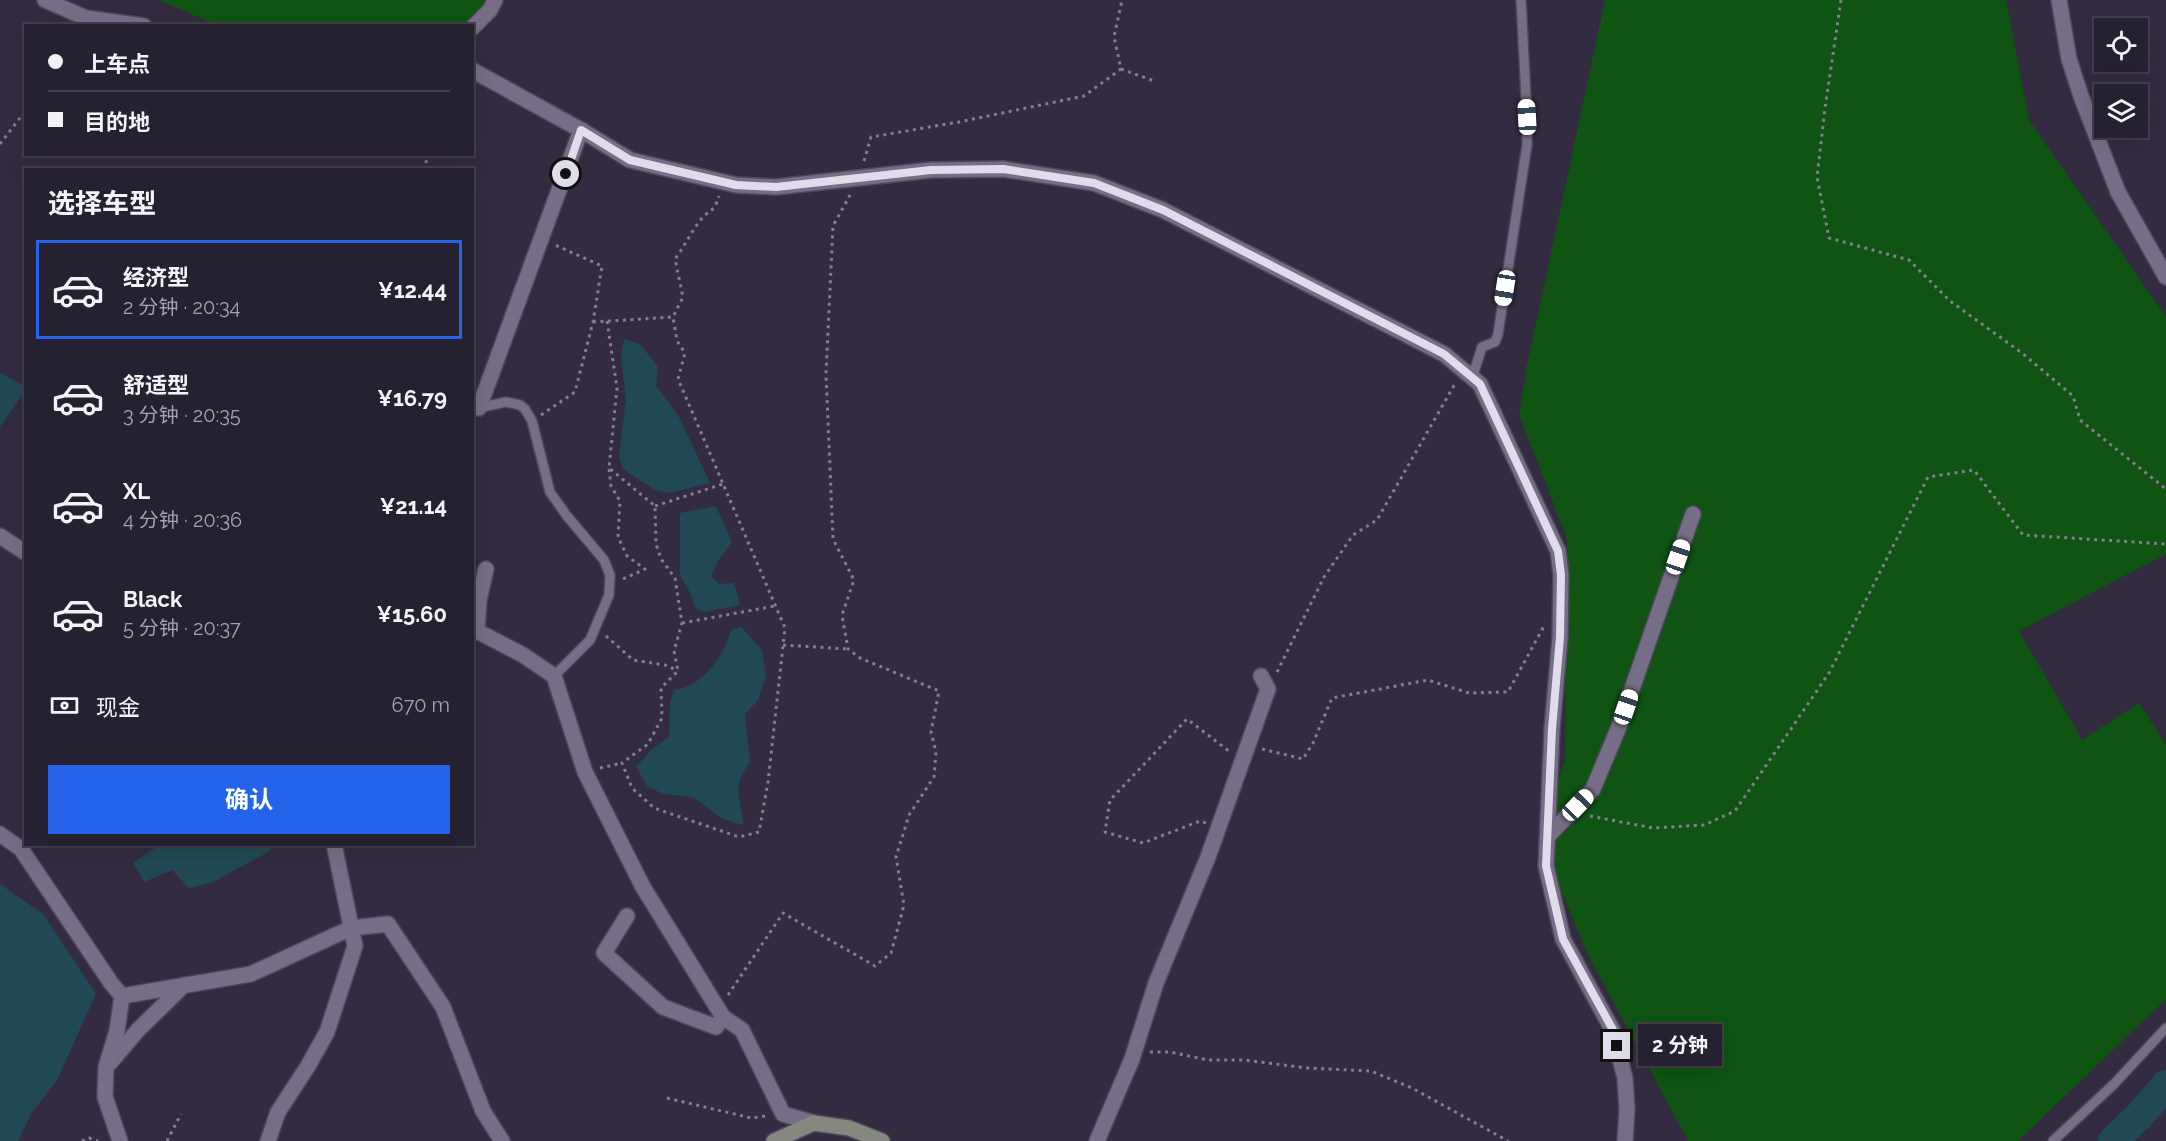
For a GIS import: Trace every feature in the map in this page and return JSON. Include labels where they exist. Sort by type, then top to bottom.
[{"type":"street","points":[[45,0],[86,18],[130,24]]},
{"type":"street","points":[[474,26],[495,0]]},
{"type":"street","points":[[2059,0],[2069,59],[2118,192],[2166,277]]},
{"type":"street","points":[[474,71],[581,130],[630,160],[736,185],[776,187],[931,170],[1003,169],[1094,183],[1163,210],[1444,354],[1480,384],[1558,551],[1561,575],[1560,637],[1552,729],[1546,866],[1563,939],[1613,1030],[1625,1078],[1627,1109],[1625,1141]]},
{"type":"street","points":[[476,408],[542,239],[581,130]]},
{"type":"street","points":[[1548,836],[1593,789],[1618,729],[1693,514]]},
{"type":"street","points":[[0,536],[24,552]]},
{"type":"street","points":[[486,569],[475,632],[523,655],[554,676],[585,772],[643,887],[721,1013],[742,1030],[783,1114],[814,1123],[849,1128],[882,1141]]},
{"type":"street","points":[[1096,1141],[1134,1051],[1156,983],[1218,828],[1248,745],[1264,682]]},
{"type":"street","points":[[0,834],[21,849],[122,996],[117,1031],[106,1067],[105,1097],[120,1141]]},
{"type":"street","points":[[268,1141],[278,1112],[327,1032],[356,946],[334,846]]},
{"type":"street","points":[[627,916],[603,953],[663,1007],[716,1027],[721,1013]]},
{"type":"street","points":[[122,996],[251,974],[351,928],[388,924],[442,1006],[483,1111],[502,1141]]},
{"type":"street","points":[[106,1067],[138,1030],[184,985]]},
{"type":"street","points":[[774,1141],[814,1123]]},
{"type":"lane","points":[[1468,374],[1482,347],[1495,342],[1527,145],[1521,0]]},
{"type":"lane","points":[[476,408],[506,402],[514,403],[525,409],[532,421],[550,492],[604,560],[610,575],[609,595],[596,628],[583,648],[554,676]]},
{"type":"lane","points":[[2053,1141],[2114,1084],[2166,1028]]},
{"type":"path","points":[[1121,69],[1114,37],[1122,0]]},
{"type":"path","points":[[1841,0],[1817,177],[1829,238],[1909,260],[1950,302],[2022,353],[2073,396],[2080,420],[2166,489]]},
{"type":"path","points":[[1121,69],[1154,81]]},
{"type":"path","points":[[848,649],[842,615],[854,580],[833,539],[826,374],[833,226],[858,178],[871,137],[1084,96],[1121,69]]},
{"type":"path","points":[[0,144],[24,113]]},
{"type":"path","points":[[622,763],[632,788],[654,808],[739,837],[759,832],[768,782],[785,628],[678,379],[685,353],[677,340],[674,317],[683,297],[675,259],[700,220],[715,208],[723,182]]},
{"type":"path","points":[[532,421],[575,392],[593,322],[602,266],[542,239]]},
{"type":"path","points":[[593,322],[674,317]]},
{"type":"path","points":[[607,321],[617,388],[609,468],[611,486],[620,501],[618,537],[627,556],[645,569],[611,583]]},
{"type":"path","points":[[1264,682],[1324,577],[1353,535],[1377,520],[1468,374]]},
{"type":"path","points":[[609,468],[655,506],[656,544],[660,559],[675,578],[682,623],[674,651],[678,671]]},
{"type":"path","points":[[1586,815],[1653,828],[1704,825],[1735,811],[1829,673],[1929,477],[1974,470],[2023,535],[2166,544]]},
{"type":"path","points":[[655,506],[723,484]]},
{"type":"path","points":[[682,623],[776,606]]},
{"type":"path","points":[[1248,745],[1303,759],[1313,743],[1332,698],[1428,680],[1468,693],[1508,692],[1545,625]]},
{"type":"path","points":[[596,628],[633,660],[665,665],[678,671]]},
{"type":"path","points":[[721,1013],[783,913],[875,966],[891,953],[904,904],[896,857],[909,815],[934,777],[936,752],[931,732],[939,691],[860,658],[848,649],[783,645]]},
{"type":"path","points":[[585,772],[622,763],[648,744],[662,718],[661,688],[678,671]]},
{"type":"path","points":[[1218,828],[1200,821],[1143,843],[1105,832],[1110,800],[1188,719],[1242,761]]},
{"type":"path","points":[[1134,1051],[1170,1052],[1209,1060],[1244,1060],[1307,1068],[1371,1071],[1412,1088],[1508,1141]]},
{"type":"path","points":[[667,1098],[751,1118],[783,1114]]},
{"type":"path","points":[[167,1141],[182,1114]]},
{"type":"path","points":[[82,1141],[89,1138],[98,1141]]},
{"type":"green space","points":[[159,0],[486,0],[472,24],[215,24]]},
{"type":"green space","points":[[1605,0],[2006,0],[2029,120],[2166,317],[2166,554],[2019,631],[2082,740],[2139,703],[2166,745],[2166,999],[2018,1141],[1688,1141],[1587,953],[1539,838],[1565,760],[1567,539],[1519,415],[1527,366]]},
{"type":"water","points":[[624,339],[640,344],[658,367],[656,386],[678,415],[710,483],[670,493],[655,490],[623,469],[619,456],[626,400],[621,357]]},
{"type":"water","points":[[0,373],[24,385],[24,392],[0,427]]},
{"type":"water","points":[[716,506],[732,542],[718,561],[711,576],[719,584],[734,583],[740,605],[705,612],[695,608],[691,594],[680,575],[680,513]]},
{"type":"water","points":[[741,627],[762,650],[766,676],[758,700],[745,714],[750,762],[739,786],[743,825],[721,818],[693,797],[664,794],[648,787],[636,767],[652,749],[669,737],[670,702],[674,690],[684,688],[703,677],[718,660],[731,630]]},
{"type":"water","points":[[158,846],[273,846],[270,851],[213,882],[189,888],[172,870],[144,882],[133,863]]},
{"type":"water","points":[[0,884],[43,914],[96,994],[57,1080],[31,1114],[18,1141],[0,1141]]},
{"type":"waterway","points":[[2113,1141],[2166,1085]]},
{"type":"route","points":[[566,174],[581,130],[630,160],[736,185],[776,187],[931,170],[1003,169],[1094,183],[1163,210],[1444,354],[1480,384],[1558,551],[1561,575],[1560,637],[1552,729],[1546,866],[1563,939],[1613,1030],[1617,1046]]}]
